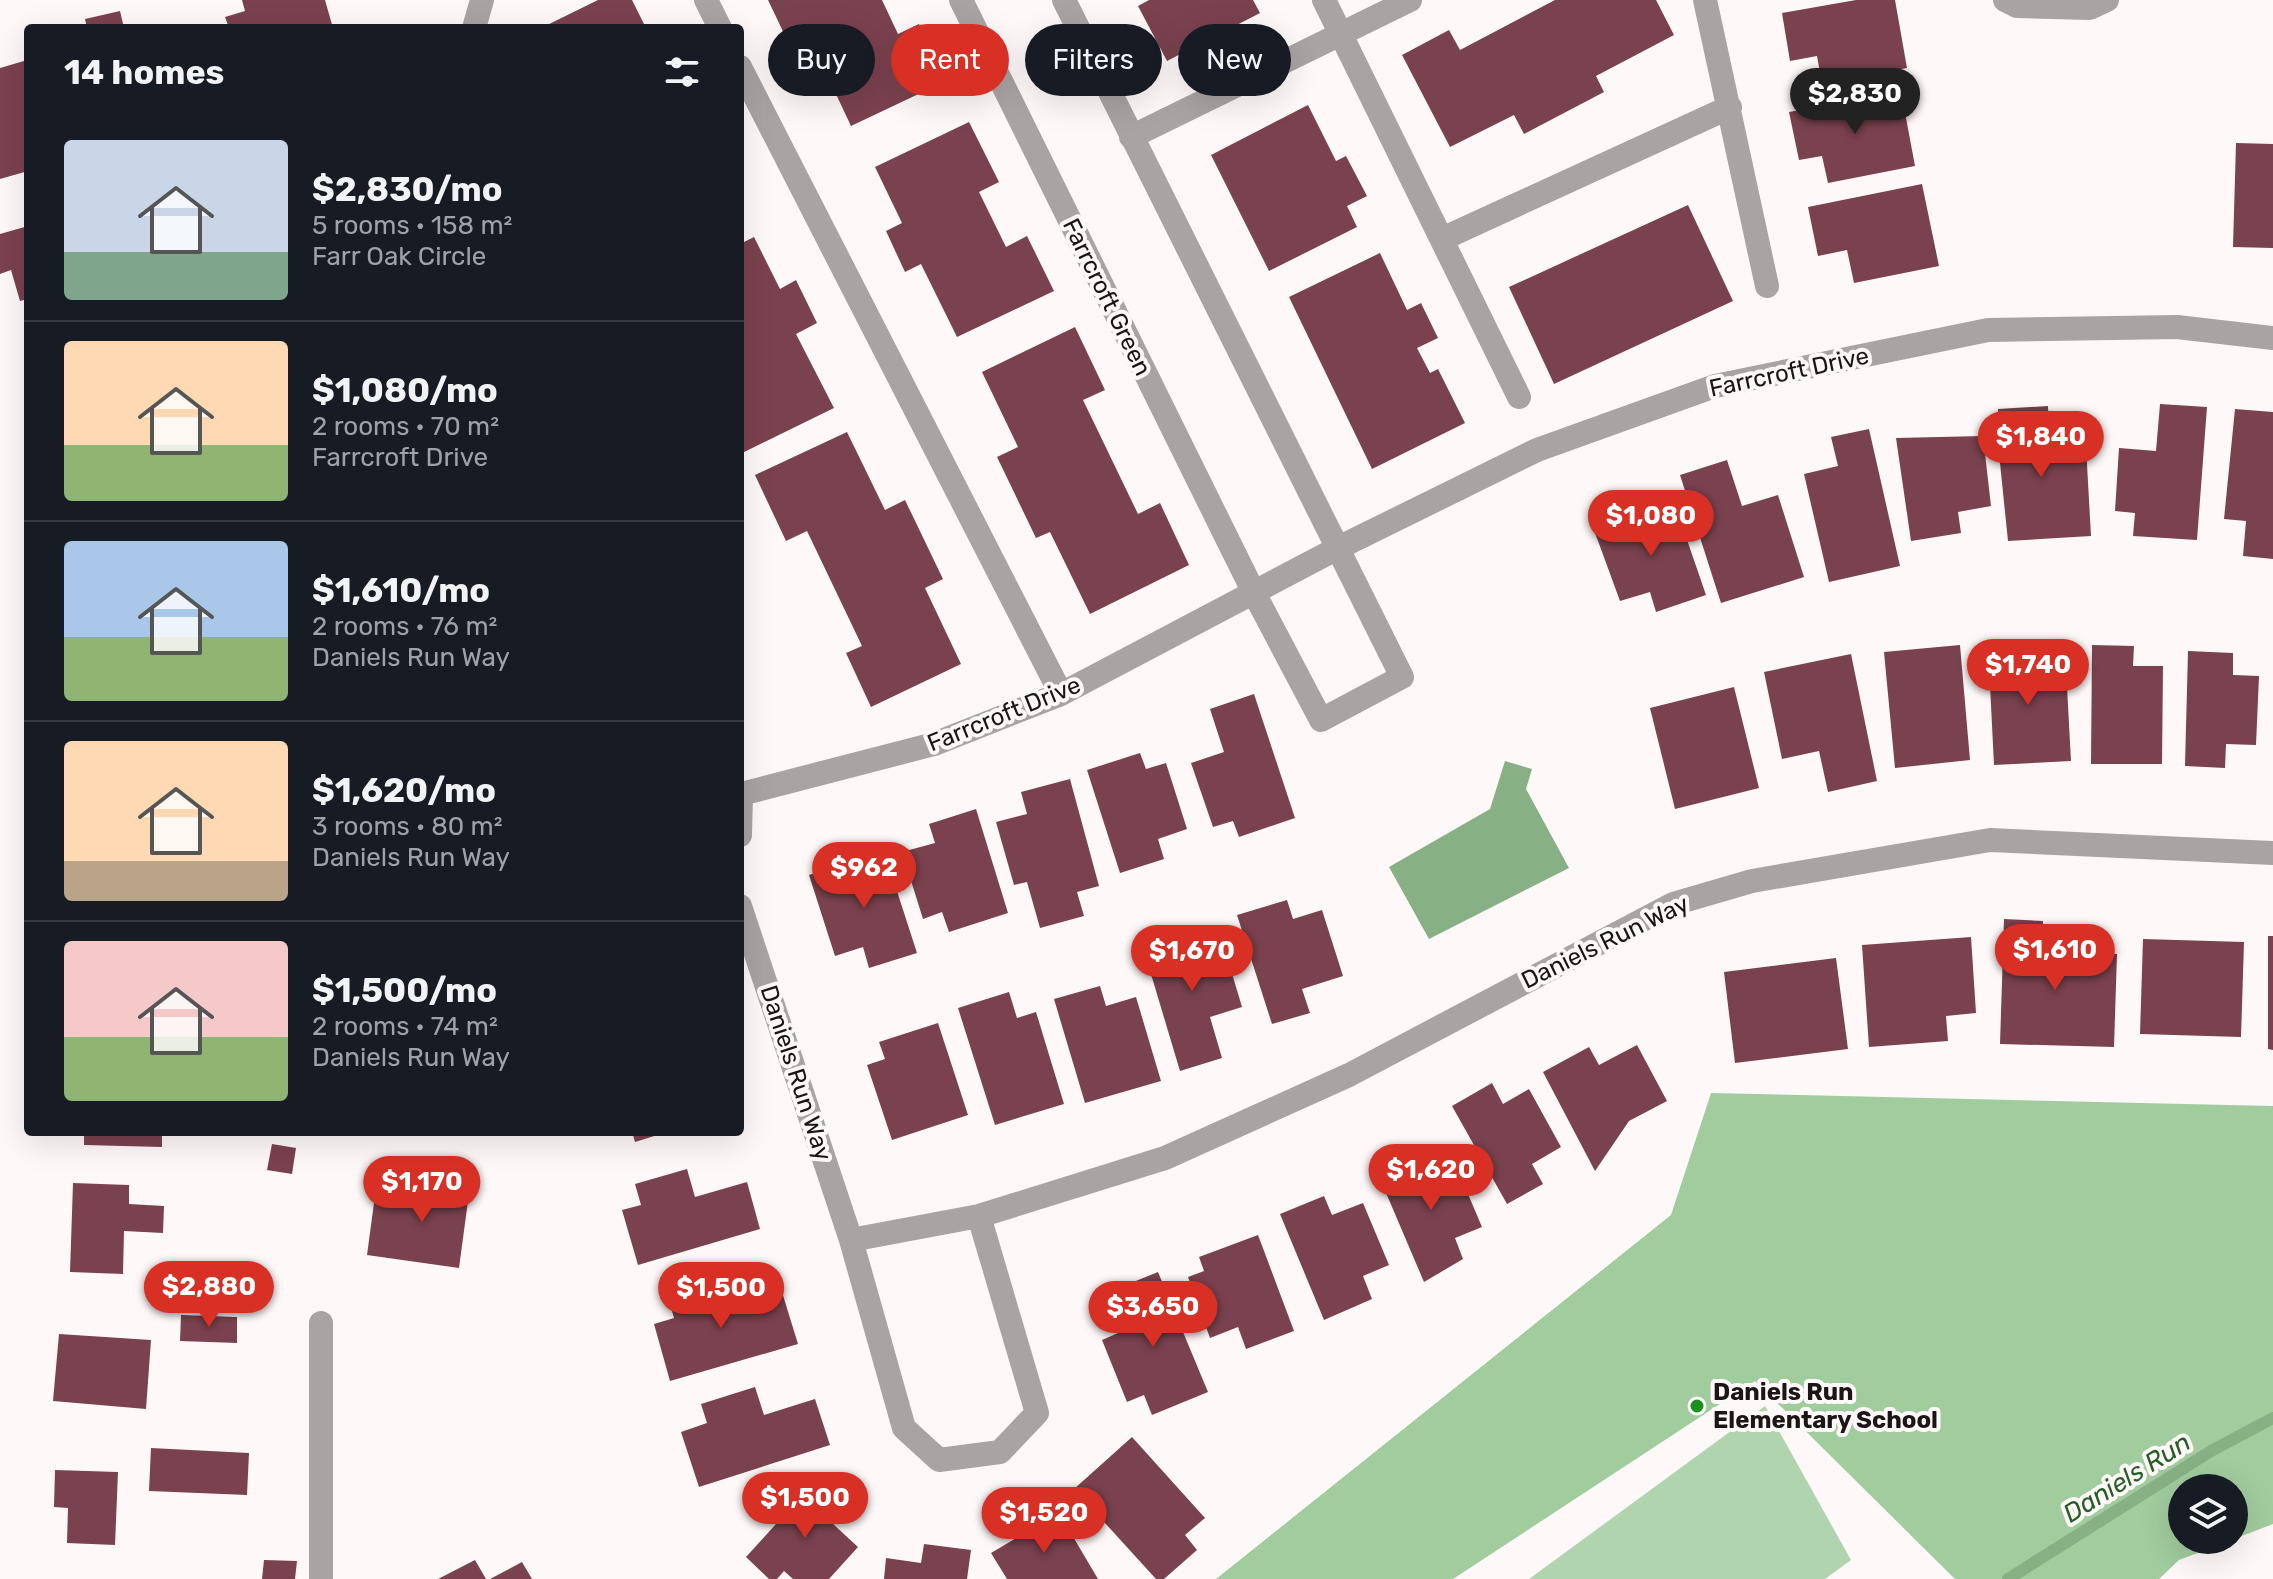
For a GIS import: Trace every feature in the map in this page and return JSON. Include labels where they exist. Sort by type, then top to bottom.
[{"type":"street","points":[[475,24],[482,0]]},
{"type":"street","points":[[706,0],[718,24]]},
{"type":"street","name":"Farrcroft Green","points":[[961,0],[1254,593],[1321,720],[1402,677],[1336,549]]},
{"type":"street","points":[[1064,0],[1336,549]]},
{"type":"street","points":[[1324,0],[1519,397]]},
{"type":"street","points":[[1131,137],[1410,0]]},
{"type":"street","points":[[1705,0],[1767,286]]},
{"type":"street","points":[[2005,0],[2017,6],[2090,8],[2107,0]]},
{"type":"street","points":[[744,75],[1061,694]]},
{"type":"street","points":[[1442,239],[1730,107]]},
{"type":"street","name":"Farrcroft Drive","points":[[744,793],[934,744],[1061,694],[1336,549],[1537,450],[1715,386],[1988,330],[2177,327],[2273,338]]},
{"type":"street","name":"Daniels Run Way","points":[[851,1240],[979,1216],[1165,1158],[1349,1075],[1673,904],[1752,881],[1990,840],[2273,853]]},
{"type":"street","name":"Daniels Run Way","points":[[744,918],[851,1240],[904,1428],[939,1460],[1000,1452],[1037,1413],[979,1216]]},
{"type":"street","points":[[321,1323],[321,1579]]},
{"type":"shaded area","points":[[1505,761],[1532,769],[1526,789],[1569,868],[1429,939],[1389,867],[1490,809]]},
{"type":"shaded area","points":[[1711,1093],[2273,1106],[2273,1524],[2248,1534],[2248,1474],[2168,1474],[2168,1554],[2195,1554],[2179,1560],[2159,1579],[1955,1579],[1755,1381],[1453,1579],[1216,1579],[1671,1215]]},
{"type":"shaded area","points":[[1765,1406],[1851,1560],[1825,1579],[1529,1579]]},
{"type":"building","points":[[242,0],[325,0],[332,24],[228,24],[225,17],[245,11]]},
{"type":"building","points":[[598,0],[632,0],[644,24],[549,24]]},
{"type":"building","points":[[768,0],[882,0],[893,24],[891,96],[914,96],[851,126],[837,96],[875,96],[875,24],[779,24]]},
{"type":"building","points":[[1149,0],[1253,0],[1260,13],[1239,24],[1178,24],[1178,55],[1167,61],[1162,52],[1162,24],[1147,24],[1138,6]]},
{"type":"building","points":[[1555,0],[1656,0],[1674,35],[1596,76],[1604,92],[1524,134],[1514,115],[1450,147],[1402,55],[1449,30],[1460,50]]},
{"type":"building","points":[[1856,0],[1895,0],[1907,68],[1822,84],[1817,56],[1790,61],[1782,13]]},
{"type":"building","points":[[120,11],[123,24],[86,24],[85,19]]},
{"type":"building","points":[[24,61],[24,172],[0,179],[0,68]]},
{"type":"building","points":[[1901,91],[1915,166],[1828,183],[1822,156],[1799,160],[1789,112]]},
{"type":"building","points":[[1308,105],[1336,161],[1346,156],[1367,196],[1347,206],[1357,227],[1269,271],[1211,155]]},
{"type":"building","points":[[969,122],[999,182],[979,192],[1006,247],[1027,236],[1054,291],[957,337],[921,264],[905,272],[886,231],[902,223],[875,167]]},
{"type":"building","points":[[2236,143],[2273,144],[2273,248],[2233,247]]},
{"type":"building","points":[[1922,184],[1939,266],[1854,283],[1847,250],[1818,256],[1808,207]]},
{"type":"building","points":[[1688,205],[1733,301],[1554,384],[1509,287]]},
{"type":"building","points":[[24,227],[24,300],[20,301],[11,270],[0,274],[0,234]]},
{"type":"building","points":[[754,237],[780,289],[796,280],[817,323],[796,334],[834,408],[744,452],[744,242]]},
{"type":"building","points":[[1380,253],[1407,310],[1421,303],[1438,338],[1417,348],[1430,373],[1438,369],[1465,423],[1372,469],[1289,297]]},
{"type":"building","points":[[1075,327],[1105,390],[1083,400],[1138,514],[1160,503],[1189,565],[1090,614],[1050,532],[1036,538],[997,457],[1018,447],[982,372]]},
{"type":"building","points":[[2160,404],[2207,407],[2197,540],[2133,536],[2135,513],[2115,511],[2119,448],[2156,451]]},
{"type":"building","points":[[2048,406],[2050,449],[2086,446],[2091,536],[2008,541],[1997,434],[1998,409]]},
{"type":"building","points":[[2235,409],[2273,412],[2273,559],[2243,556],[2246,521],[2224,519]]},
{"type":"building","points":[[1869,429],[1900,566],[1829,582],[1804,474],[1838,466],[1831,437]]},
{"type":"building","points":[[847,432],[885,510],[905,500],[943,579],[925,588],[961,664],[871,707],[846,653],[862,646],[807,531],[786,541],[755,475]]},
{"type":"building","points":[[1983,436],[1991,506],[1958,512],[1961,533],[1911,541],[1896,438]]},
{"type":"building","points":[[1727,460],[1742,506],[1778,495],[1804,577],[1721,603],[1680,475]]},
{"type":"building","points":[[1674,502],[1706,595],[1656,612],[1650,592],[1620,601],[1594,530]]},
{"type":"building","points":[[2040,642],[2042,670],[2066,668],[2071,761],[1994,765],[1988,645]]},
{"type":"building","points":[[1960,645],[1970,760],[1895,768],[1884,652]]},
{"type":"building","points":[[2092,645],[2134,646],[2133,666],[2163,666],[2162,764],[2091,764]]},
{"type":"building","points":[[2188,651],[2233,653],[2233,675],[2259,676],[2256,745],[2226,744],[2225,768],[2185,766]]},
{"type":"building","points":[[1851,654],[1877,781],[1828,792],[1819,751],[1782,759],[1764,672]]},
{"type":"building","points":[[1734,687],[1759,788],[1675,809],[1650,708]]},
{"type":"building","points":[[1254,694],[1295,818],[1239,837],[1233,821],[1213,827],[1191,763],[1224,752],[1210,709]]},
{"type":"building","points":[[1140,753],[1146,769],[1166,763],[1187,829],[1158,839],[1164,859],[1120,873],[1087,770]]},
{"type":"building","points":[[1070,779],[1099,886],[1077,892],[1084,916],[1040,928],[1027,882],[1014,885],[996,822],[1027,814],[1021,792]]},
{"type":"building","points":[[976,809],[1008,913],[949,932],[942,912],[923,919],[902,852],[935,843],[929,824]]},
{"type":"building","points":[[884,851],[917,953],[869,968],[863,947],[835,956],[809,875]]},
{"type":"building","points":[[1287,900],[1293,919],[1322,910],[1343,976],[1302,989],[1310,1013],[1272,1024],[1237,915]]},
{"type":"building","points":[[2004,919],[2043,921],[2042,952],[2117,954],[2114,1047],[2000,1044]]},
{"type":"building","points":[[1198,927],[1204,946],[1222,940],[1242,1007],[1210,1017],[1222,1058],[1180,1071],[1142,944]]},
{"type":"building","points":[[2268,936],[2273,936],[2273,1050],[2268,1049]]},
{"type":"building","points":[[1971,937],[1976,1013],[1946,1016],[1948,1041],[1869,1047],[1862,945]]},
{"type":"building","points":[[2143,939],[2244,942],[2241,1037],[2140,1034]]},
{"type":"building","points":[[1836,958],[1848,1049],[1735,1063],[1724,972]]},
{"type":"building","points":[[1100,986],[1106,1006],[1136,997],[1161,1081],[1085,1103],[1054,999]]},
{"type":"building","points":[[1009,992],[1017,1018],[1036,1012],[1064,1104],[995,1125],[958,1008]]},
{"type":"building","points":[[938,1023],[968,1115],[892,1140],[867,1065],[885,1059],[879,1042]]},
{"type":"building","points":[[1637,1045],[1667,1101],[1629,1121],[1595,1171],[1543,1072],[1589,1047],[1599,1065]]},
{"type":"building","points":[[1492,1083],[1503,1104],[1529,1089],[1561,1147],[1532,1164],[1543,1184],[1507,1204],[1452,1106]]},
{"type":"building","points":[[84,1136],[162,1136],[162,1147],[84,1145]]},
{"type":"building","points":[[633,1136],[654,1136],[635,1142]]},
{"type":"building","points":[[272,1144],[296,1148],[292,1174],[267,1170]]},
{"type":"building","points":[[1422,1156],[1429,1172],[1454,1161],[1482,1227],[1455,1238],[1463,1259],[1424,1282],[1378,1174]]},
{"type":"building","points":[[687,1169],[695,1197],[747,1182],[760,1229],[638,1265],[622,1210],[641,1205],[635,1184]]},
{"type":"building","points":[[401,1177],[470,1186],[459,1268],[367,1255],[374,1203],[397,1206]]},
{"type":"building","points":[[73,1183],[129,1185],[129,1204],[164,1206],[163,1233],[124,1231],[123,1274],[70,1272]]},
{"type":"building","points":[[1324,1196],[1332,1215],[1363,1203],[1389,1265],[1363,1276],[1372,1299],[1324,1320],[1280,1214]]},
{"type":"building","points":[[1258,1235],[1294,1331],[1246,1349],[1238,1327],[1210,1338],[1188,1277],[1204,1271],[1199,1257]]},
{"type":"building","points":[[1158,1272],[1208,1392],[1152,1415],[1144,1395],[1127,1402],[1102,1340],[1132,1327],[1116,1289]]},
{"type":"building","points":[[726,1280],[733,1307],[782,1292],[798,1344],[670,1381],[654,1324],[674,1318],[668,1297]]},
{"type":"building","points":[[181,1315],[237,1317],[237,1343],[180,1341]]},
{"type":"building","points":[[59,1334],[151,1340],[146,1409],[53,1401]]},
{"type":"building","points":[[755,1387],[764,1415],[815,1399],[830,1445],[699,1487],[681,1432],[707,1423],[701,1404]]},
{"type":"building","points":[[1132,1437],[1205,1518],[1185,1535],[1197,1550],[1164,1579],[1156,1579],[1074,1489]]},
{"type":"building","points":[[151,1448],[249,1453],[247,1495],[149,1491]]},
{"type":"building","points":[[55,1470],[118,1472],[115,1545],[67,1543],[68,1508],[54,1507]]},
{"type":"building","points":[[815,1481],[846,1509],[832,1523],[858,1547],[829,1579],[793,1579],[784,1571],[777,1579],[769,1579],[746,1557]]},
{"type":"building","points":[[1059,1513],[1098,1579],[1007,1579],[991,1553]]},
{"type":"building","points":[[924,1544],[971,1550],[967,1579],[884,1579],[886,1558],[921,1563]]},
{"type":"building","points":[[264,1560],[297,1561],[295,1579],[262,1579]]},
{"type":"building","points":[[475,1560],[486,1579],[438,1579]]},
{"type":"building","points":[[522,1562],[532,1579],[490,1579]]},
{"type":"waterway","name":"Daniels Run","points":[[2008,1579],[2211,1451],[2273,1418]]},
{"type":"place","name":"Daniels Run Elementary School","points":[[1697,1406]]}]
